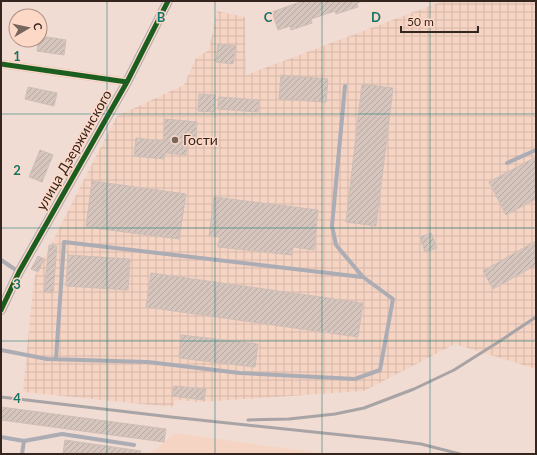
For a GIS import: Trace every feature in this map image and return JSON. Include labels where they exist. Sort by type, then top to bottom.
[{"type":"street","name":"улица Дзержинского","points":[[1,310],[19,272],[127,82],[168,1]]},
{"type":"street","points":[[1,64],[127,82]]},
{"type":"lane","points":[[1,350],[47,359],[148,362],[240,374],[355,379],[380,370],[393,299],[363,277],[336,245],[332,226],[345,86]]},
{"type":"lane","points":[[507,163],[536,150]]},
{"type":"lane","points":[[56,359],[64,242],[363,277]]},
{"type":"lane","points":[[1,260],[19,272]]},
{"type":"lane","points":[[1,437],[24,441],[62,434],[134,444]]},
{"type":"lane","points":[[22,454],[24,441]]},
{"type":"shaded area","points":[[443,1],[536,1],[536,369],[455,344],[364,391],[201,402],[176,400],[172,407],[23,392],[34,278],[94,160],[117,116],[184,85],[196,58],[209,50],[217,11],[245,17],[246,75]]},
{"type":"shaded area","points":[[175,433],[326,454],[150,454]]},
{"type":"building","points":[[303,1],[363,1],[357,3],[358,7],[336,14],[335,11],[311,19],[312,23],[291,30],[290,26],[278,30],[272,12]]},
{"type":"building","points":[[48,37],[66,40],[64,55],[37,51],[38,48],[48,48]]},
{"type":"building","points":[[218,44],[236,46],[233,64],[216,62]]},
{"type":"building","points":[[281,75],[328,79],[326,102],[279,99]]},
{"type":"building","points":[[362,84],[393,88],[376,226],[346,222]]},
{"type":"building","points":[[28,87],[57,93],[54,106],[25,99]]},
{"type":"building","points":[[199,94],[215,95],[214,112],[198,111]]},
{"type":"building","points":[[219,97],[259,100],[258,112],[218,109]]},
{"type":"building","name":"Гости","points":[[165,119],[197,122],[196,137],[188,136],[186,155],[165,153],[164,159],[134,156],[136,138],[163,141]]},
{"type":"building","points":[[40,150],[53,155],[42,182],[29,177]]},
{"type":"building","points":[[536,157],[536,199],[506,215],[489,182]]},
{"type":"building","points":[[92,181],[186,194],[179,239],[86,227]]},
{"type":"building","points":[[214,197],[318,210],[314,250],[293,247],[292,255],[218,247],[220,237],[209,236]]},
{"type":"building","points":[[431,233],[437,248],[425,252],[420,237]]},
{"type":"building","points":[[536,241],[536,265],[493,289],[483,271]]},
{"type":"building","points":[[49,245],[57,246],[53,293],[44,292]]},
{"type":"building","points":[[68,255],[130,259],[128,290],[66,286]]},
{"type":"building","points":[[38,256],[44,259],[38,272],[31,269]]},
{"type":"building","points":[[151,273],[363,303],[358,337],[146,307]]},
{"type":"building","points":[[181,335],[258,344],[255,367],[179,358]]},
{"type":"building","points":[[174,386],[206,389],[204,400],[172,396]]},
{"type":"building","points":[[1,407],[166,429],[164,442],[1,420]]},
{"type":"building","points":[[65,440],[141,451],[140,454],[63,453]]},
{"type":"railway","points":[[248,420],[289,419],[335,414],[364,408],[414,389],[454,370],[536,317]]},
{"type":"railway","points":[[1,397],[171,417],[390,440],[421,444],[460,454]]},
{"type":"cycle path","points":[[1,310],[19,272],[127,82],[168,1]]},
{"type":"cycle path","points":[[1,64],[127,82]]},
{"type":"place","name":"Гости","points":[[175,140]]}]
